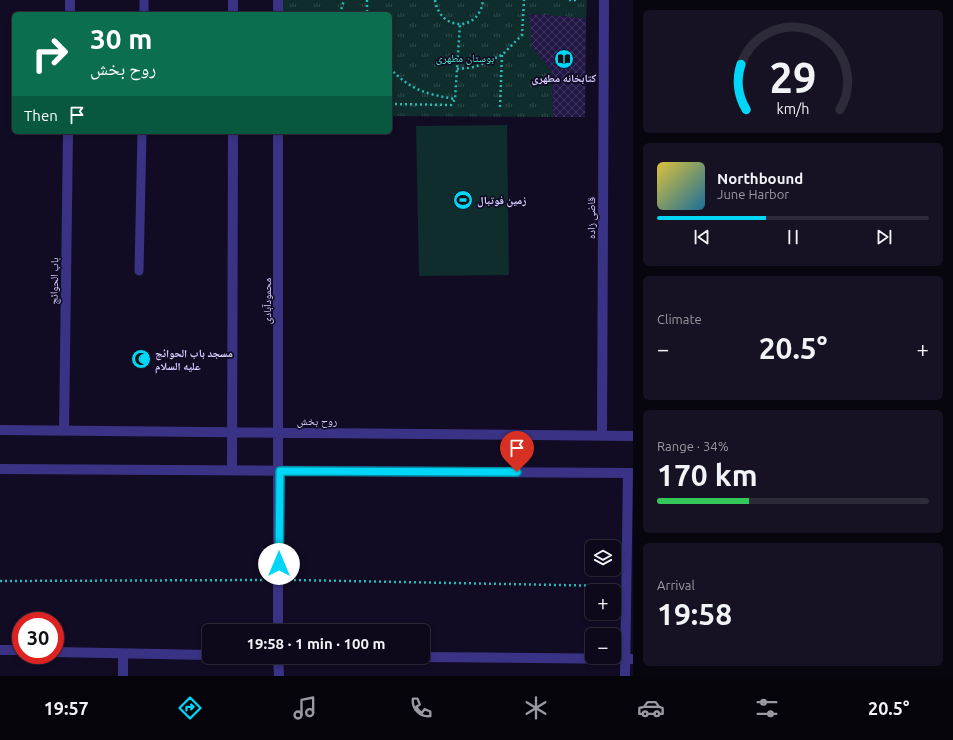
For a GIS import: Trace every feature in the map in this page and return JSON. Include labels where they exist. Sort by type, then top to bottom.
[{"type":"street","points":[[70,0],[70,12]]},
{"type":"street","points":[[233,0],[233,12]]},
{"type":"street","points":[[278,0],[278,12]]},
{"type":"street","name":"قاضی زاده","points":[[602,435],[604,0]]},
{"type":"street","name":"باب الحوائج","points":[[64,431],[68,134]]},
{"type":"street","points":[[232,470],[233,134]]},
{"type":"street","name":"محمودآبادی","points":[[278,134],[280,433],[278,624]]},
{"type":"street","name":"روح بخش","points":[[0,430],[633,436]]},
{"type":"street","points":[[0,469],[630,473],[626,586],[629,659],[625,676]]},
{"type":"street","points":[[0,650],[12,650]]},
{"type":"street","points":[[64,652],[202,655]]},
{"type":"street","points":[[123,654],[123,676]]},
{"type":"street","points":[[430,657],[629,659]]},
{"type":"street","points":[[278,664],[279,676]]},
{"type":"lane","points":[[144,0],[144,12]]},
{"type":"lane","points":[[139,271],[142,134]]},
{"type":"path","points":[[341,12],[344,0]]},
{"type":"path","points":[[367,0],[367,12]]},
{"type":"path","points":[[435,0],[436,8],[440,15],[453,23],[460,24],[474,18],[479,12],[482,0]]},
{"type":"path","points":[[457,69],[476,67],[502,55],[522,34],[524,0]]},
{"type":"path","points":[[569,0],[578,0]]},
{"type":"path","points":[[392,104],[451,106],[455,99],[460,24]]},
{"type":"path","points":[[500,107],[502,55]]},
{"type":"path","points":[[392,70],[401,80],[426,94],[455,99]]},
{"type":"path","points":[[0,581],[279,580],[626,586]]},
{"type":"green space","name":"بوستان مطهری","points":[[282,0],[587,0],[586,18],[530,14],[552,71],[553,117],[392,116],[392,12],[282,12]]},
{"type":"green space","name":"زمین فوتبال","points":[[507,125],[509,275],[419,276],[416,126]]},
{"type":"building","name":"کتابخانه مطهری","points":[[529,14],[586,18],[585,117],[553,117],[552,71],[532,48]]},
{"type":"place","name":"کتابخانه مطهری","points":[[564,59]]},
{"type":"place","name":"زمین فوتبال","points":[[463,200]]},
{"type":"place","name":"مسجد باب الحوائج علیه السلام","points":[[141,359]]},
{"type":"route","points":[[279,564],[280,471],[517,472]]}]
